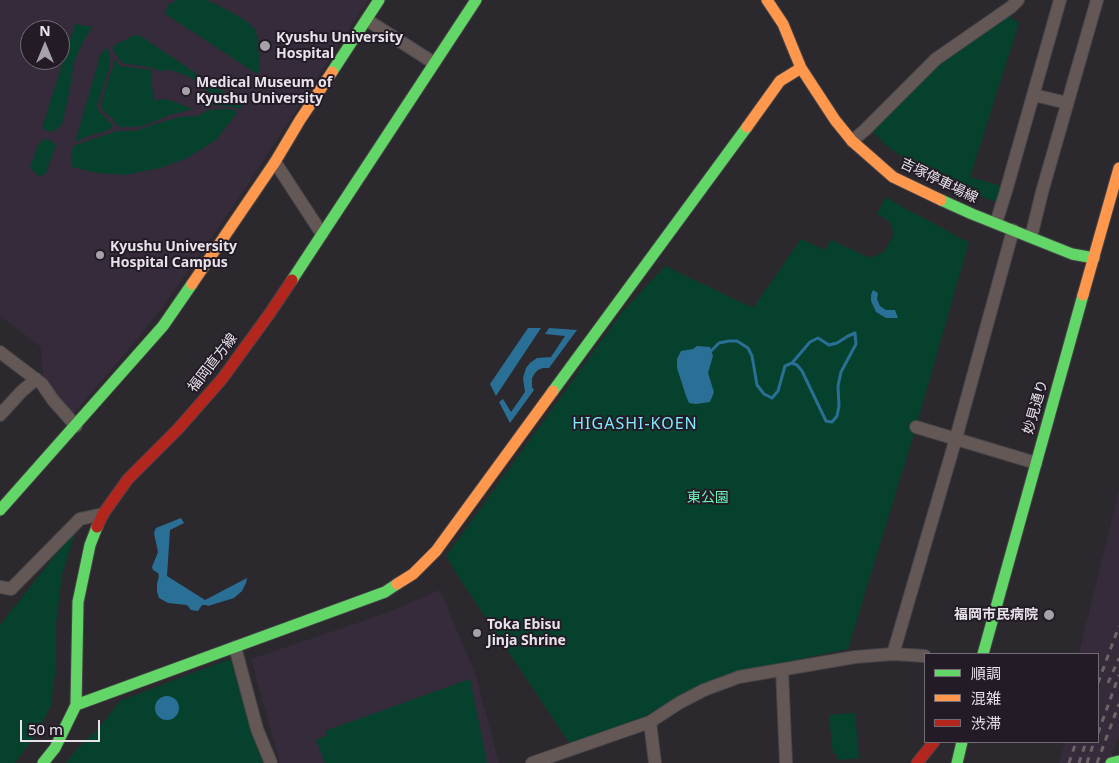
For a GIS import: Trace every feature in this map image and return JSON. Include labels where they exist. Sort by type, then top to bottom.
[{"type":"main road","points":[[0,510],[163,326],[275,162],[300,120],[379,0]]},
{"type":"main road","name":"福岡直方線","points":[[42,763],[55,748],[76,705],[78,602],[90,544],[103,514],[128,479],[178,429],[222,379],[270,313],[476,0]]},
{"type":"main road","name":"吉塚停車場線","points":[[767,0],[782,24],[801,68],[835,120],[852,141],[893,177],[972,214],[1072,254],[1094,258]]},
{"type":"main road","points":[[76,705],[385,592],[413,574],[436,552],[780,81],[801,68]]},
{"type":"main road","name":"妙見通り","points":[[983,653],[1119,168]]},
{"type":"main road","points":[[917,763],[933,743]]},
{"type":"main road","points":[[957,763],[962,743]]},
{"type":"main road","points":[[1111,763],[1119,761]]},
{"type":"street","points":[[852,141],[936,59],[1011,7],[1018,0]]},
{"type":"street","points":[[996,223],[1060,0]]},
{"type":"street","points":[[1031,237],[1097,0]]},
{"type":"street","points":[[366,20],[434,63]]},
{"type":"street","points":[[1034,95],[1067,104]]},
{"type":"street","points":[[275,162],[322,234]]},
{"type":"street","points":[[893,654],[956,438],[1013,230]]},
{"type":"street","points":[[0,352],[42,384],[53,400],[76,426]]},
{"type":"street","points":[[0,414],[36,379]]},
{"type":"street","points":[[916,427],[1036,463]]},
{"type":"street","points":[[0,587],[11,589],[80,519],[103,514]]},
{"type":"street","points":[[235,647],[258,729],[271,763]]},
{"type":"street","points":[[532,763],[650,722],[679,703],[704,690],[739,677],[855,657],[893,654],[924,656]]},
{"type":"street","points":[[782,670],[786,763]]},
{"type":"street","points":[[650,722],[655,763]]},
{"type":"shaded area","name":"Kyushu University Hospital Campus","points":[[0,0],[368,0],[239,198],[160,311],[75,412],[71,413],[43,381],[41,347],[0,316]]},
{"type":"shaded area","points":[[1119,490],[1119,689],[1111,710],[1119,692],[1119,736],[1109,763],[1059,763],[1065,743],[1099,743],[1099,653],[1079,653]]},
{"type":"shaded area","points":[[440,590],[476,676],[499,763],[280,763],[251,659],[381,615]]},
{"type":"green space","points":[[178,0],[205,0],[214,3],[245,20],[255,29],[260,58],[260,68],[257,74],[164,13],[169,4]]},
{"type":"green space","points":[[1009,16],[1019,23],[970,177],[1004,187],[999,203],[948,184],[926,173],[887,146],[871,130],[940,62]]},
{"type":"green space","points":[[75,24],[92,27],[74,62],[62,124],[56,130],[50,132],[42,128],[60,70],[70,70],[70,40]]},
{"type":"green space","points":[[139,35],[243,105],[240,109],[212,105],[210,93],[190,77],[171,70],[160,71],[122,63],[113,50],[113,46]]},
{"type":"green space","points":[[107,48],[110,66],[97,106],[99,111],[113,126],[109,130],[75,142],[101,53]]},
{"type":"green space","points":[[114,59],[120,66],[152,70],[151,81],[155,102],[159,99],[169,100],[193,109],[173,114],[140,127],[118,126],[101,107]]},
{"type":"green space","points":[[208,110],[234,110],[237,113],[216,140],[185,159],[160,168],[124,175],[98,173],[72,167],[71,150],[73,146],[117,131],[136,131],[180,117],[198,116]]},
{"type":"green space","points":[[44,139],[50,140],[56,145],[46,173],[40,177],[30,168],[38,145]]},
{"type":"green space","name":"東公園","points":[[886,197],[951,234],[969,242],[916,427],[848,649],[737,674],[638,723],[570,744],[446,556],[623,311],[665,266],[753,308],[801,239],[825,250],[831,240],[870,258],[883,253],[894,235],[890,222],[877,214]]},
{"type":"green space","points":[[76,529],[62,575],[56,624],[56,665],[51,705],[38,732],[15,763],[0,763],[0,625]]},
{"type":"green space","points":[[231,660],[263,763],[65,763],[97,730],[120,701]]},
{"type":"green space","points":[[470,679],[487,762],[325,763],[316,740],[327,735],[325,731]]},
{"type":"green space","points":[[855,713],[859,758],[838,760],[837,754],[833,754],[829,715]]},
{"type":"water","points":[[873,290],[878,293],[877,299],[880,306],[886,310],[895,310],[898,318],[886,318],[876,312],[871,301]]},
{"type":"water","points":[[528,328],[541,328],[496,396],[490,384]]},
{"type":"water","points":[[549,328],[577,330],[549,368],[543,368],[535,373],[532,378],[534,390],[510,423],[499,402],[503,399],[511,412],[525,392],[523,378],[526,368],[537,358],[551,357],[565,336],[545,334]]},
{"type":"water","points":[[697,346],[710,347],[713,356],[708,373],[714,392],[710,402],[696,404],[689,403],[686,396],[677,368],[677,359],[681,351],[693,349]]},
{"type":"water","points":[[181,518],[184,523],[170,530],[167,576],[205,600],[247,578],[242,591],[234,598],[208,606],[202,605],[198,611],[191,610],[187,605],[168,603],[159,598],[157,584],[159,576],[152,567],[158,552],[154,533],[156,528]]},
{"type":"water","points":[[167,696],[176,699],[179,708],[176,717],[167,720],[158,717],[155,708],[158,699]]},
{"type":"waterway","points":[[709,353],[719,343],[729,341],[737,341],[748,348],[752,356],[757,385],[764,394],[772,398],[778,391],[785,366],[792,363],[810,342],[818,338],[829,345],[837,343],[855,333],[856,344],[841,372],[838,386],[839,406],[837,416],[832,422],[826,421],[802,371],[797,365],[792,363]]},
{"type":"railway","points":[[1099,680],[1119,626]]},
{"type":"railway","points":[[1108,683],[1119,658]]},
{"type":"railway","points":[[1099,730],[1119,675]]},
{"type":"railway","points":[[1097,763],[1119,704]]},
{"type":"railway","points":[[1069,763],[1076,743]]},
{"type":"railway","points":[[1079,763],[1086,743]]},
{"type":"railway","points":[[1087,763],[1094,743]]},
{"type":"traffic: fast","points":[[332,72],[379,0]]},
{"type":"traffic: fast","points":[[292,280],[476,0]]},
{"type":"traffic: fast","points":[[553,391],[747,127]]},
{"type":"traffic: fast","points":[[941,200],[1072,254],[1094,258]]},
{"type":"traffic: fast","points":[[0,510],[163,326],[192,284]]},
{"type":"traffic: fast","points":[[983,653],[1083,295]]},
{"type":"traffic: fast","points":[[43,763],[55,748],[76,705],[78,602],[90,545],[97,527]]},
{"type":"traffic: fast","points":[[76,705],[385,592],[397,584]]},
{"type":"traffic: fast","points":[[957,763],[962,743]]},
{"type":"traffic: fast","points":[[1111,763],[1119,761]]},
{"type":"traffic: slow","points":[[767,0],[783,24],[801,68],[835,120],[852,141],[893,177],[941,200]]},
{"type":"traffic: slow","points":[[747,127],[780,81],[801,68]]},
{"type":"traffic: slow","points":[[192,284],[275,162],[332,72]]},
{"type":"traffic: slow","points":[[1083,295],[1119,168]]},
{"type":"traffic: slow","points":[[397,584],[413,574],[436,551],[553,391]]},
{"type":"traffic: jam","points":[[97,527],[103,514],[128,479],[178,429],[222,379],[292,280]]},
{"type":"traffic: jam","points":[[917,763],[933,743]]},
{"type":"place","name":"Kyushu University Hospital","points":[[265,46]]},
{"type":"place","name":"Medical Museum of Kyushu University","points":[[186,91]]},
{"type":"place","name":"Kyushu University Hospital Campus","points":[[100,255]]},
{"type":"place","name":"福岡市民病院","points":[[1049,615]]},
{"type":"place","name":"Toka Ebisu Jinja Shrine","points":[[477,633]]},
{"type":"district","name":"HIGASHI-KOEN","points":[[635,424]]}]
